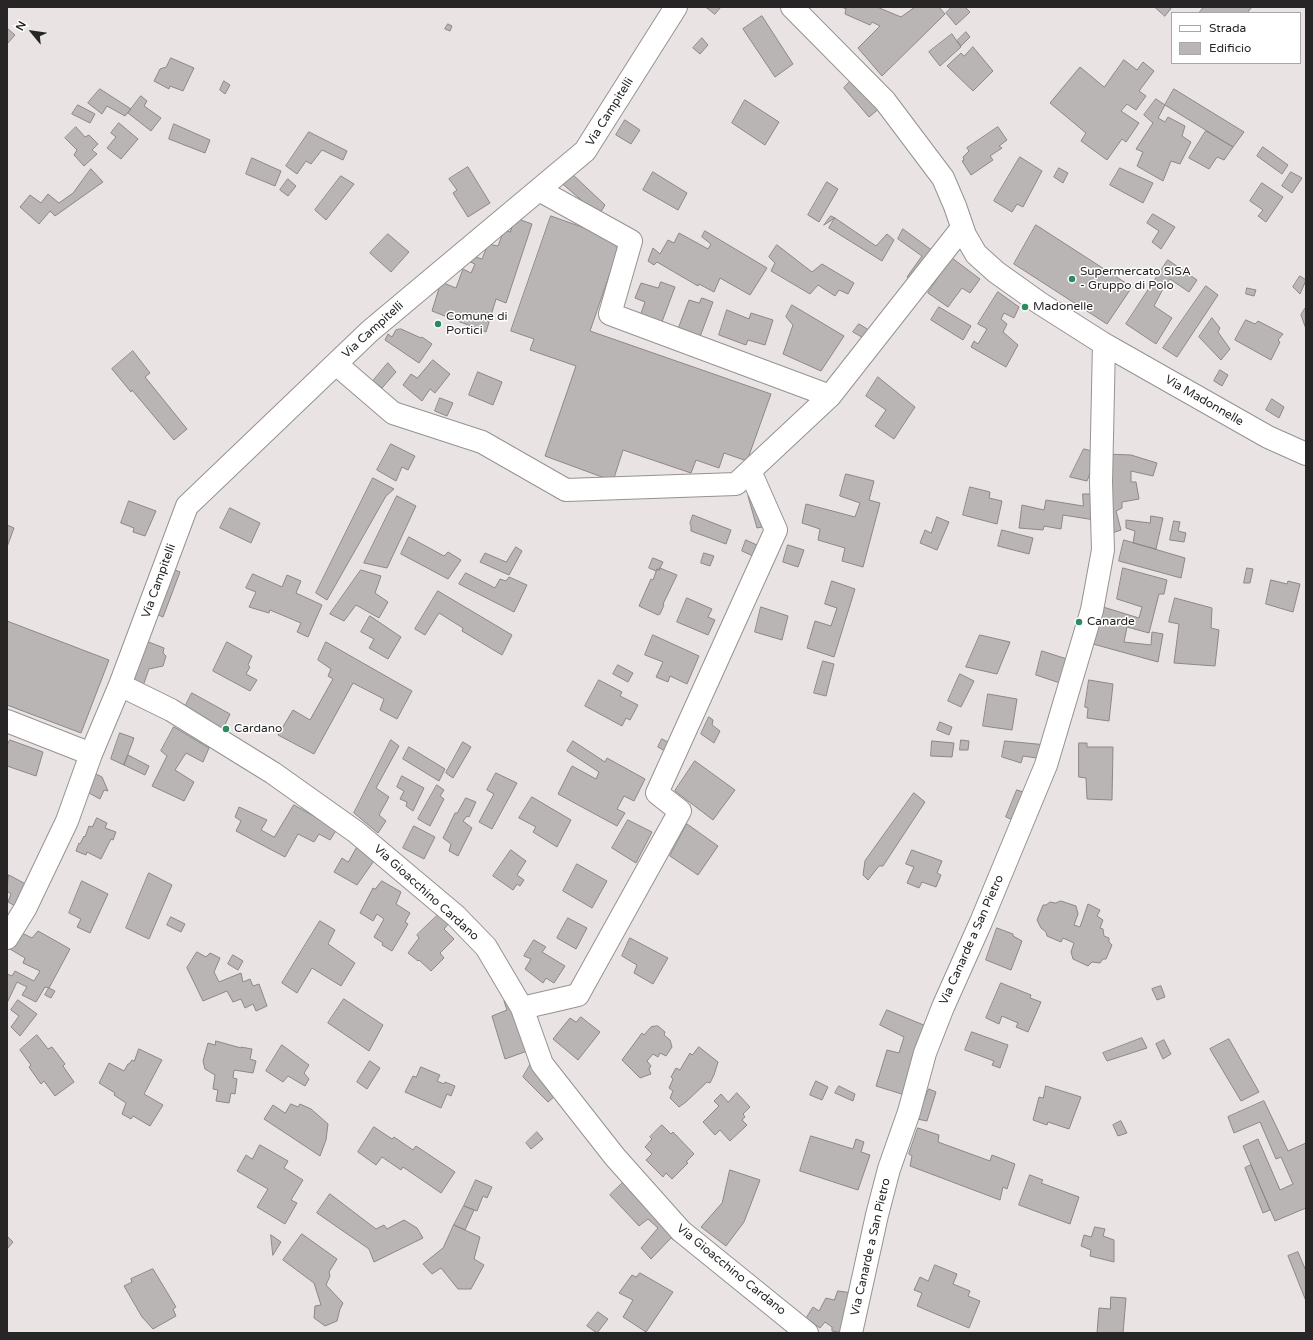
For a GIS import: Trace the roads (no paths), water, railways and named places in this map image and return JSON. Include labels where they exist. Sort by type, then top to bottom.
[{"type":"street","name":"Via Campitelli","points":[[120,685],[187,506],[370,331],[585,151],[676,7]]},
{"type":"street","name":"Via Madonnelle","points":[[792,7],[885,101],[943,178],[955,206],[962,228],[976,254],[996,272],[1038,302],[1104,344],[1268,437],[1306,454]]},
{"type":"street","points":[[539,190],[631,240],[610,314],[830,396]]},
{"type":"street","points":[[336,364],[393,413],[482,442],[566,490],[736,484],[830,396],[962,228]]},
{"type":"street","name":"Via Canarde a San Pietro","points":[[851,1333],[876,1215],[889,1169],[909,1112],[925,1054],[943,1007],[981,922],[1046,765],[1092,610],[1103,550],[1101,482],[1104,344]]},
{"type":"street","points":[[522,1008],[578,995],[680,811],[657,793],[776,530],[750,471]]},
{"type":"street","points":[[7,938],[25,909],[67,821],[120,685]]},
{"type":"street","name":"Via Gioacchino Cardano","points":[[120,685],[170,710],[215,736],[273,773],[356,832],[456,916],[486,947],[522,1008],[542,1064],[615,1157],[681,1231],[806,1333]]},
{"type":"street","points":[[7,721],[92,754]]},
{"type":"place","name":"Supermercato SISA - Gruppo di Polo","points":[[1072,279]]},
{"type":"place","name":"Madonelle","points":[[1025,307]]},
{"type":"place","name":"Comune di Portici","points":[[438,324]]},
{"type":"place","name":"Canarde","points":[[1079,622]]},
{"type":"place","name":"Cardano","points":[[226,729]]}]
